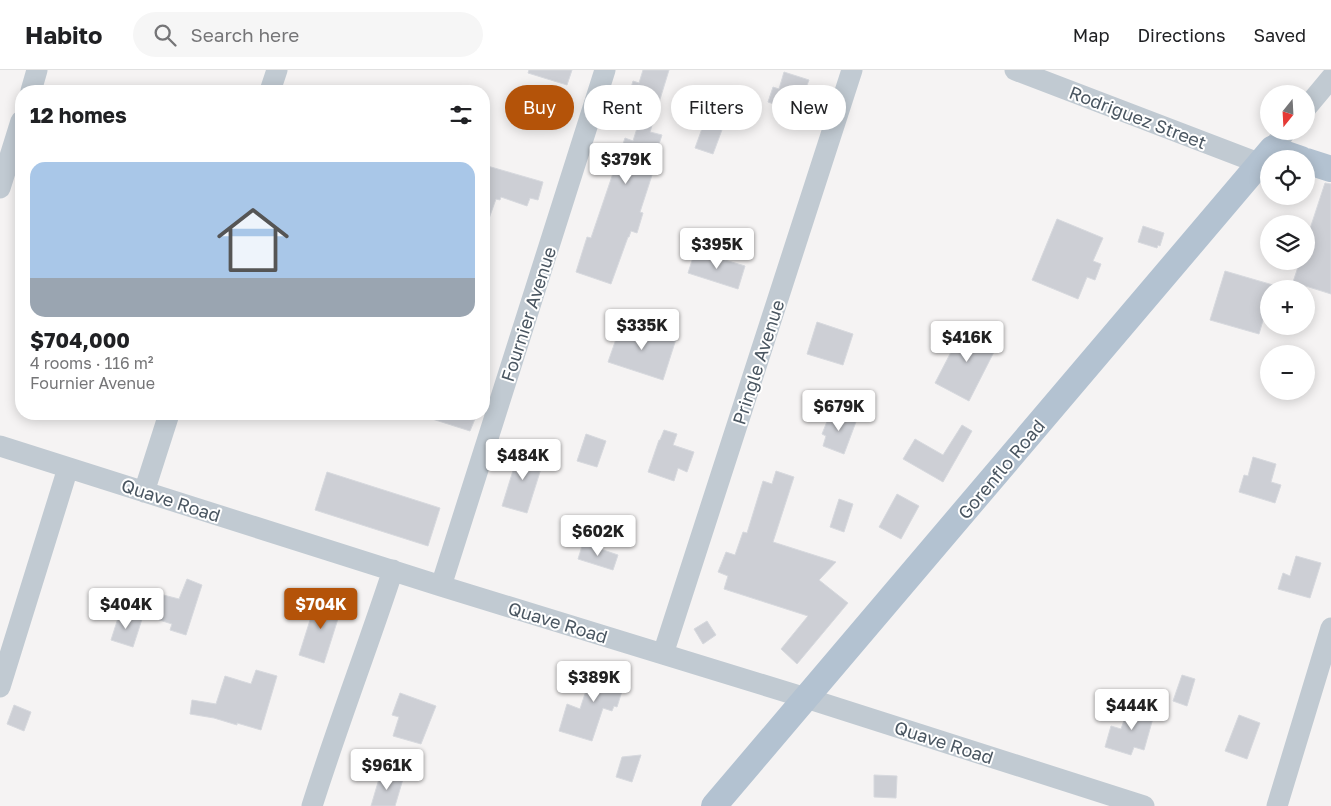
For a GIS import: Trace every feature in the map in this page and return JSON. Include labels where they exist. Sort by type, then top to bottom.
[{"type":"main road","name":"Gorenflo Road","points":[[714,806],[1273,148]]},
{"type":"main road","points":[[1315,163],[1331,169]]},
{"type":"street","points":[[33,85],[37,70]]},
{"type":"street","points":[[272,85],[277,70]]},
{"type":"street","name":"Fournier Avenue","points":[[441,586],[605,70]]},
{"type":"street","name":"Pringle Avenue","points":[[663,654],[852,70]]},
{"type":"street","name":"Rodriguez Street","points":[[1015,70],[1273,148]]},
{"type":"street","points":[[1315,97],[1331,78]]},
{"type":"street","points":[[0,188],[15,140]]},
{"type":"street","points":[[144,492],[167,420]]},
{"type":"street","name":"Quave Road","points":[[0,446],[441,586],[806,698],[1144,806]]},
{"type":"street","points":[[0,687],[68,468]]},
{"type":"street","points":[[312,806],[393,570]]},
{"type":"street","points":[[1277,806],[1331,628]]},
{"type":"building","points":[[529,70],[572,70],[567,85],[528,73]]},
{"type":"building","points":[[643,70],[669,70],[661,96],[661,85],[632,85],[633,81],[639,83]]},
{"type":"building","points":[[784,72],[809,80],[807,85],[780,85]]},
{"type":"building","points":[[772,90],[772,103],[768,102]]},
{"type":"building","points":[[636,130],[651,130],[650,132],[662,135],[650,171],[653,172],[640,212],[643,213],[637,233],[631,231],[611,284],[576,272],[587,237],[591,238],[625,138],[633,141]]},
{"type":"building","points":[[702,130],[722,130],[713,154],[695,148]]},
{"type":"building","points":[[490,167],[543,182],[538,200],[530,198],[527,206],[501,197],[500,200],[496,199],[490,216]]},
{"type":"building","points":[[1325,183],[1331,184],[1331,294],[1315,289],[1315,280],[1294,280],[1297,270],[1315,270],[1315,215]]},
{"type":"building","points":[[1057,219],[1103,238],[1093,261],[1101,264],[1095,280],[1087,277],[1078,299],[1032,280]]},
{"type":"building","points":[[1143,226],[1164,233],[1160,246],[1158,245],[1157,248],[1138,242]]},
{"type":"building","points":[[695,251],[745,266],[738,289],[688,273]]},
{"type":"building","points":[[1225,271],[1260,281],[1259,334],[1210,320]]},
{"type":"building","points":[[622,322],[676,339],[663,380],[608,362]]},
{"type":"building","points":[[817,322],[853,334],[843,365],[807,354]]},
{"type":"building","points":[[965,325],[999,342],[969,401],[935,383]]},
{"type":"building","points":[[836,411],[857,419],[844,454],[823,446],[826,436],[822,434],[828,419],[833,421]]},
{"type":"building","points":[[435,420],[475,420],[470,431]]},
{"type":"building","points":[[962,425],[972,431],[943,482],[903,459],[915,439],[943,455]]},
{"type":"building","points":[[664,430],[677,434],[673,445],[694,452],[687,472],[678,468],[674,481],[648,472]]},
{"type":"building","points":[[586,434],[606,441],[597,467],[577,461]]},
{"type":"building","points":[[520,448],[545,456],[527,513],[502,506]]},
{"type":"building","points":[[1253,457],[1276,464],[1271,482],[1281,485],[1275,503],[1239,492],[1244,475],[1248,476]]},
{"type":"building","points":[[776,471],[794,477],[773,542],[836,562],[819,580],[848,603],[797,664],[781,649],[808,616],[724,589],[728,576],[718,572],[726,552],[735,555],[743,532],[747,533],[763,481],[772,484]]},
{"type":"building","points":[[327,472],[440,508],[428,546],[315,510]]},
{"type":"building","points":[[897,494],[919,506],[901,539],[879,527]]},
{"type":"building","points":[[839,499],[853,504],[844,532],[830,527]]},
{"type":"building","points":[[583,543],[618,555],[613,570],[578,559]]},
{"type":"building","points":[[1296,556],[1321,563],[1310,598],[1278,589],[1283,573],[1290,576]]},
{"type":"building","points":[[187,579],[202,585],[186,635],[170,630],[172,624],[137,613],[144,590],[179,599]]},
{"type":"building","points":[[317,598],[342,606],[324,663],[299,655]]},
{"type":"building","points":[[120,612],[142,619],[133,647],[111,640]]},
{"type":"building","points":[[707,621],[716,635],[703,644],[694,629]]},
{"type":"building","points":[[595,663],[616,669],[614,674],[626,678],[617,707],[614,706],[612,711],[603,708],[592,741],[559,731],[567,704],[580,709]]},
{"type":"building","points":[[256,670],[277,676],[261,730],[237,723],[237,725],[214,718],[190,714],[192,700],[216,704],[225,676],[251,684]]},
{"type":"building","points":[[1182,675],[1195,679],[1187,706],[1173,701]]},
{"type":"building","points":[[400,693],[436,706],[421,744],[393,736],[399,717],[392,715]]},
{"type":"building","points":[[1130,703],[1155,711],[1144,750],[1134,747],[1131,755],[1105,747],[1111,726],[1121,729]]},
{"type":"building","points":[[14,705],[31,712],[24,731],[7,724]]},
{"type":"building","points":[[1239,715],[1260,723],[1247,759],[1225,751]]},
{"type":"building","points":[[641,755],[632,782],[616,777],[622,757]]},
{"type":"building","points":[[381,772],[403,779],[395,806],[371,806]]},
{"type":"building","points":[[874,775],[897,776],[896,798],[874,797]]}]
